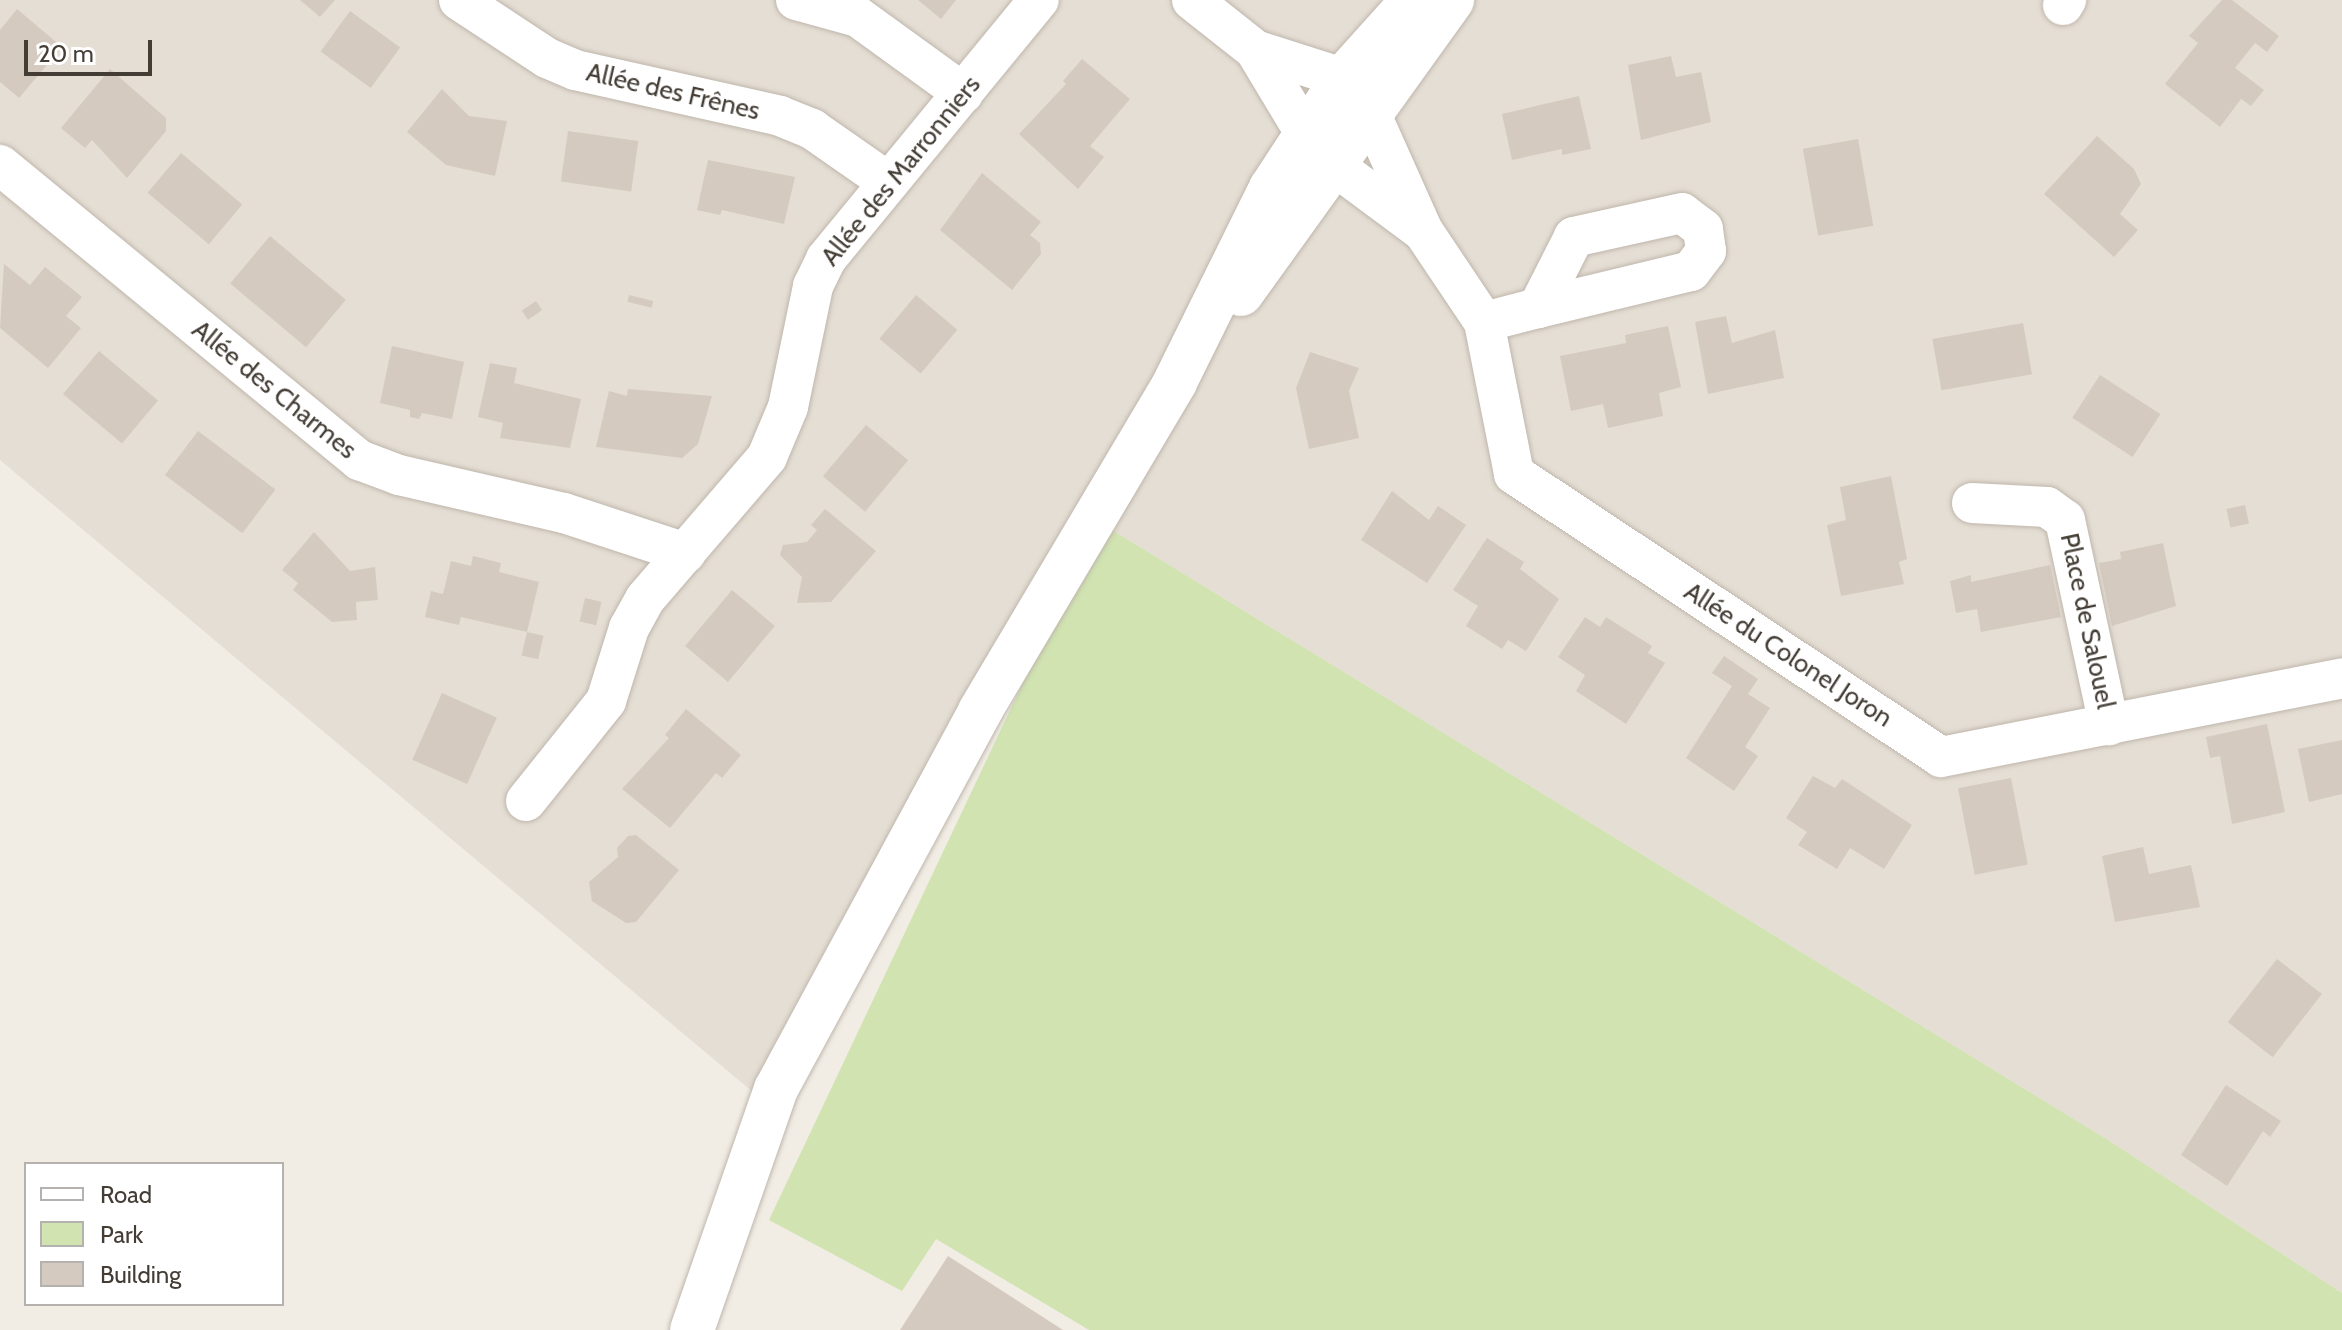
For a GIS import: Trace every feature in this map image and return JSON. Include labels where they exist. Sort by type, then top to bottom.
[{"type":"street","name":"Allée des Frênes","points":[[459,0],[547,58],[575,70],[780,116],[812,129],[888,182]]},
{"type":"street","points":[[796,0],[858,17],[963,93]]},
{"type":"street","name":"Allée des Marronniers","points":[[526,801],[606,701],[629,628],[645,599],[767,457],[788,407],[813,286],[826,259],[1039,0]]},
{"type":"street","points":[[1192,0],[1255,50],[1305,133]]},
{"type":"street","points":[[692,1330],[776,1089],[980,711],[1175,382],[1271,188],[1343,78],[1413,0]]},
{"type":"street","points":[[1175,382],[1336,167],[1452,0]]},
{"type":"street","points":[[1255,50],[1343,78]]},
{"type":"street","name":"Allée du Colonel Joron","points":[[1343,78],[1372,117],[1423,231],[1484,322],[1514,474],[1941,757],[2342,678]]},
{"type":"street","name":"Allée du Colonel Joron","points":[[1305,133],[1336,167],[1423,231]]},
{"type":"street","name":"Allée des Charmes","points":[[0,165],[359,460],[399,475],[564,513],[686,553]]},
{"type":"street","points":[[1484,322],[1538,308]]},
{"type":"street","name":"Place de Salouel","points":[[1972,503],[2047,507],[2065,520],[2109,725]]},
{"type":"shaded area","points":[[0,0],[2342,0],[2342,1293],[2108,1140],[1081,511],[754,1093],[0,460]]},
{"type":"green space","points":[[1099,522],[2108,1140],[2342,1293],[2342,1330],[1089,1330],[936,1239],[902,1291],[769,1220]]},
{"type":"building","points":[[300,0],[335,0],[320,17]]},
{"type":"building","points":[[918,0],[956,0],[941,19]]},
{"type":"building","points":[[2222,0],[2232,0],[2279,36],[2267,52],[2255,43],[2235,68],[2264,90],[2251,106],[2241,99],[2220,127],[2165,84],[2198,43],[2189,36]]},
{"type":"building","points":[[17,9],[62,47],[19,98],[0,82],[0,30]]},
{"type":"building","points":[[350,11],[400,47],[371,88],[321,51]]},
{"type":"building","points":[[1671,56],[1676,77],[1701,72],[1711,122],[1641,140],[1628,65]]},
{"type":"building","points":[[1082,59],[1130,99],[1090,146],[1104,157],[1078,189],[1019,134],[1066,84],[1063,81]]},
{"type":"building","points":[[110,69],[166,118],[166,131],[127,178],[92,140],[85,148],[61,128]]},
{"type":"building","points":[[442,89],[469,116],[507,121],[495,176],[446,165],[407,132]]},
{"type":"building","points":[[1579,96],[1591,149],[1562,155],[1562,149],[1512,160],[1502,114]]},
{"type":"building","points":[[568,131],[638,141],[631,191],[561,182]]},
{"type":"building","points":[[2097,136],[2134,169],[2141,184],[2120,214],[2138,230],[2114,257],[2044,194]]},
{"type":"building","points":[[1858,139],[1873,226],[1818,235],[1803,149]]},
{"type":"building","points":[[181,153],[242,204],[209,244],[148,193]]},
{"type":"building","points":[[708,160],[795,177],[784,224],[722,210],[720,215],[697,210]]},
{"type":"building","points":[[982,173],[1041,222],[1030,235],[1040,243],[1041,254],[1012,290],[940,230]]},
{"type":"building","points":[[270,236],[346,300],[306,347],[230,283]]},
{"type":"building","points":[[4,264],[30,285],[45,267],[82,297],[66,316],[81,328],[48,368],[0,328]]},
{"type":"building","points":[[629,295],[653,301],[652,308],[627,302]]},
{"type":"building","points":[[916,295],[957,330],[921,373],[879,339]]},
{"type":"building","points":[[536,301],[542,310],[528,320],[522,311]]},
{"type":"building","points":[[1726,316],[1732,343],[1775,330],[1784,378],[1708,394],[1695,322]]},
{"type":"building","points":[[2023,323],[2032,374],[1941,390],[1932,339]]},
{"type":"building","points":[[1668,326],[1681,387],[1659,393],[1663,416],[1608,428],[1603,404],[1571,411],[1560,356],[1626,343],[1625,335]]},
{"type":"building","points":[[392,346],[464,362],[452,419],[422,413],[419,419],[410,417],[410,410],[380,403]]},
{"type":"building","points":[[99,351],[158,400],[122,443],[63,394]]},
{"type":"building","points":[[1310,352],[1359,368],[1349,391],[1359,438],[1309,449],[1296,388]]},
{"type":"building","points":[[490,363],[517,368],[514,383],[581,399],[570,448],[500,438],[503,423],[478,417]]},
{"type":"building","points":[[2100,375],[2160,414],[2133,457],[2072,418]]},
{"type":"building","points":[[628,389],[712,396],[698,444],[682,458],[596,447],[609,391],[627,396]]},
{"type":"building","points":[[866,425],[908,460],[865,512],[823,476]]},
{"type":"building","points":[[198,431],[275,489],[242,533],[165,475]]},
{"type":"building","points":[[1891,476],[1907,559],[1899,562],[1904,584],[1841,596],[1827,525],[1846,520],[1840,487]]},
{"type":"building","points":[[1392,491],[1429,520],[1438,506],[1466,525],[1427,583],[1361,540]]},
{"type":"building","points":[[2245,505],[2249,524],[2230,528],[2226,509]]},
{"type":"building","points":[[825,509],[876,551],[831,602],[797,603],[802,577],[780,555],[783,545],[807,542],[817,530],[811,525]]},
{"type":"building","points":[[314,532],[350,571],[375,567],[378,600],[356,602],[357,620],[332,622],[293,590],[298,583],[282,570]]},
{"type":"building","points":[[1487,538],[1524,562],[1520,569],[1559,599],[1526,651],[1508,640],[1502,649],[1466,626],[1478,606],[1453,590]]},
{"type":"building","points":[[2163,543],[2176,606],[2112,626],[2099,563],[2121,559],[2120,552]]},
{"type":"building","points":[[473,556],[501,563],[499,572],[539,582],[527,632],[461,617],[459,625],[425,617],[431,591],[443,594],[451,561],[471,566]]},
{"type":"building","points":[[2050,565],[2061,617],[1981,632],[1977,609],[1956,613],[1950,581],[1971,575],[1971,582]]},
{"type":"building","points":[[732,590],[775,626],[728,682],[685,646]]},
{"type":"building","points":[[585,598],[602,602],[596,625],[580,621]]},
{"type":"building","points":[[1585,617],[1600,627],[1606,617],[1652,646],[1648,653],[1665,663],[1626,724],[1576,691],[1585,675],[1558,657]]},
{"type":"building","points":[[527,632],[544,636],[538,659],[522,655]]},
{"type":"building","points":[[1724,656],[1758,679],[1748,694],[1770,708],[1745,747],[1758,756],[1734,791],[1686,758],[1732,686],[1712,673]]},
{"type":"building","points":[[442,693],[497,717],[467,784],[412,760]]},
{"type":"building","points":[[686,709],[741,755],[722,778],[716,773],[670,828],[622,789],[669,738],[665,735]]},
{"type":"building","points":[[2267,724],[2285,812],[2232,824],[2220,756],[2210,758],[2206,737]]},
{"type":"building","points":[[2342,740],[2342,794],[2309,802],[2298,749]]},
{"type":"building","points":[[1813,776],[1835,788],[1842,779],[1912,825],[1884,869],[1850,848],[1837,869],[1798,845],[1807,832],[1786,818]]},
{"type":"building","points":[[2011,778],[2028,864],[1975,875],[1958,788]]},
{"type":"building","points":[[636,835],[679,870],[636,922],[626,923],[592,901],[589,882],[618,857],[617,848],[628,836]]},
{"type":"building","points":[[2143,847],[2149,874],[2191,865],[2200,907],[2115,922],[2102,856]]},
{"type":"building","points":[[2277,959],[2322,994],[2273,1057],[2228,1022]]},
{"type":"building","points":[[2226,1085],[2281,1121],[2270,1137],[2263,1131],[2227,1186],[2181,1155]]},
{"type":"building","points":[[948,1256],[1063,1330],[900,1330]]}]
